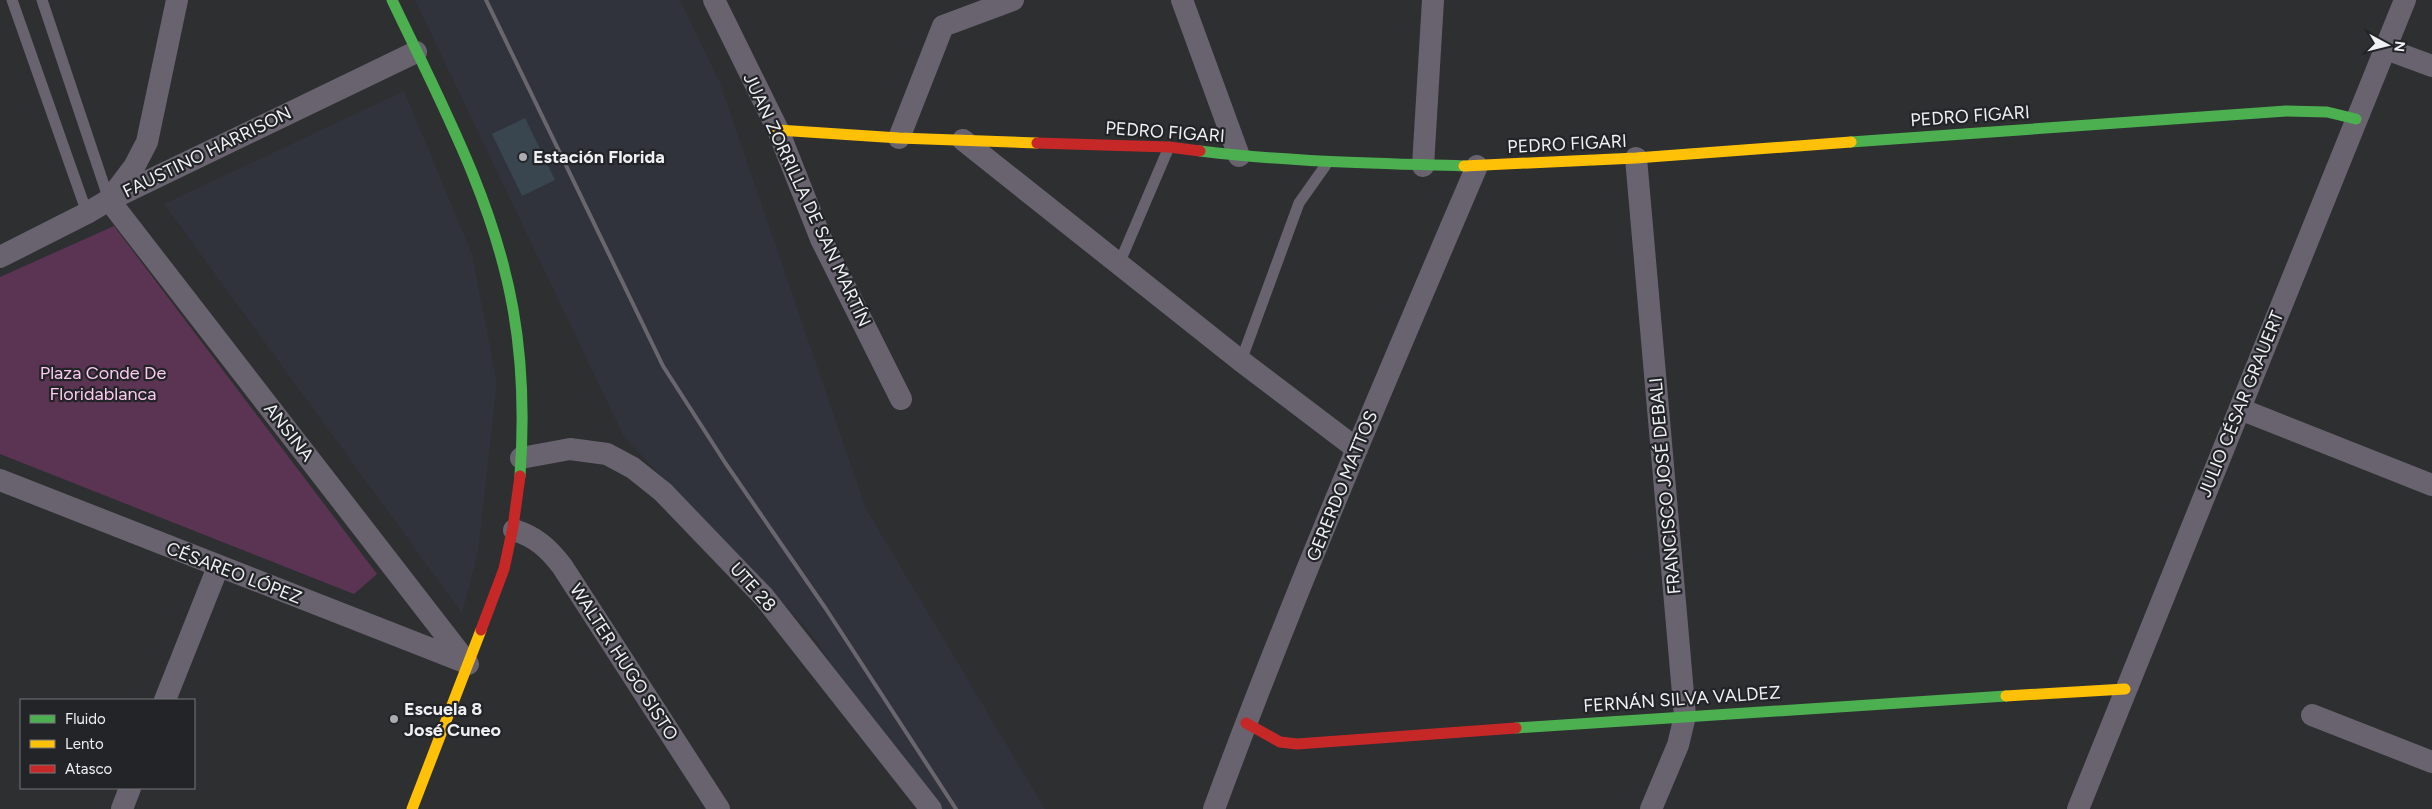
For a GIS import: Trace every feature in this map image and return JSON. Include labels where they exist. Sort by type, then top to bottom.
[{"type":"street","points":[[109,200],[134,167],[147,142],[177,0]]},
{"type":"street","points":[[392,0],[481,197],[502,260],[512,302],[522,401],[521,458],[514,530],[504,569],[412,809]]},
{"type":"street","name":"JUAN ZORRILLA DE SAN MARTÍN","points":[[714,0],[778,130],[821,240],[901,399]]},
{"type":"street","points":[[899,138],[943,26],[1013,0]]},
{"type":"street","points":[[1182,0],[1239,156]]},
{"type":"street","points":[[1423,166],[1434,0]]},
{"type":"street","name":"JULIO CÉSAR GRAUERT","points":[[2078,809],[2405,0]]},
{"type":"street","points":[[2386,49],[2432,66]]},
{"type":"street","name":"FAUSTINO HARRISON","points":[[0,258],[87,214],[109,200],[416,52]]},
{"type":"street","name":"PEDRO FIGARI","points":[[778,130],[899,138],[1169,147],[1239,156],[1423,166],[1477,166],[1636,158],[2286,111],[2320,112],[2356,118]]},
{"type":"street","points":[[963,140],[1242,361],[1357,449]]},
{"type":"street","name":"FRANCISCO JOSÉ DEBALI","points":[[1636,158],[1685,716],[1678,745],[1651,809]]},
{"type":"street","name":"GERERDO MATTOS","points":[[1214,809],[1246,723],[1357,449],[1477,166]]},
{"type":"street","name":"ANSINA","points":[[109,200],[468,664]]},
{"type":"street","points":[[2240,409],[2432,485]]},
{"type":"street","name":"UTE 28","points":[[521,458],[570,449],[607,454],[633,468],[662,492],[764,597],[930,809]]},
{"type":"street","name":"CÉSAREO LÓPEZ","points":[[0,480],[468,664]]},
{"type":"street","name":"WALTER HUGO SISTO","points":[[514,530],[539,540],[550,550],[719,809]]},
{"type":"street","points":[[165,699],[218,567]]},
{"type":"street","name":"FERNÁN SILVA VALDEZ","points":[[1246,723],[1280,742],[1297,744],[1685,716],[2126,689]]},
{"type":"street","points":[[2312,716],[2432,762]]},
{"type":"street","points":[[122,809],[130,789]]},
{"type":"lane","points":[[12,0],[87,214]]},
{"type":"lane","points":[[42,0],[109,200]]},
{"type":"lane","points":[[1119,264],[1169,147]]},
{"type":"lane","points":[[1242,361],[1299,203],[1329,161]]},
{"type":"shaded area","points":[[415,0],[680,0],[720,83],[866,509],[1045,809],[929,809],[810,632],[624,437]]},
{"type":"shaded area","points":[[404,91],[472,254],[497,383],[478,553],[462,613],[164,204]]},
{"type":"green space","name":"Plaza Conde De Floridablanca","points":[[114,226],[377,574],[354,594],[0,454],[0,277]]},
{"type":"building","name":"Estación Florida","points":[[525,118],[555,180],[522,196],[492,134]]},
{"type":"railway","points":[[486,0],[663,366],[726,464],[826,609],[956,809]]},
{"type":"traffic: fast","points":[[392,0],[446,113],[479,189],[504,268],[513,309],[521,372],[522,434],[520,476]]},
{"type":"traffic: fast","points":[[1851,142],[2286,111],[2327,112],[2356,119]]},
{"type":"traffic: fast","points":[[1200,151],[1299,160],[1464,166]]},
{"type":"traffic: fast","points":[[1516,728],[2006,696]]},
{"type":"traffic: slow","points":[[778,130],[899,138],[1037,143]]},
{"type":"traffic: slow","points":[[1464,166],[1636,158],[1851,142]]},
{"type":"traffic: slow","points":[[412,809],[481,630]]},
{"type":"traffic: slow","points":[[2006,696],[2125,689]]},
{"type":"traffic: jam","points":[[1037,143],[1169,147],[1200,151]]},
{"type":"traffic: jam","points":[[481,630],[504,569],[513,527],[520,476]]},
{"type":"traffic: jam","points":[[1246,723],[1280,742],[1297,744],[1516,728]]},
{"type":"place","name":"Estación Florida","points":[[523,157]]},
{"type":"place","name":"Escuela 8 José Cuneo","points":[[394,719]]}]
